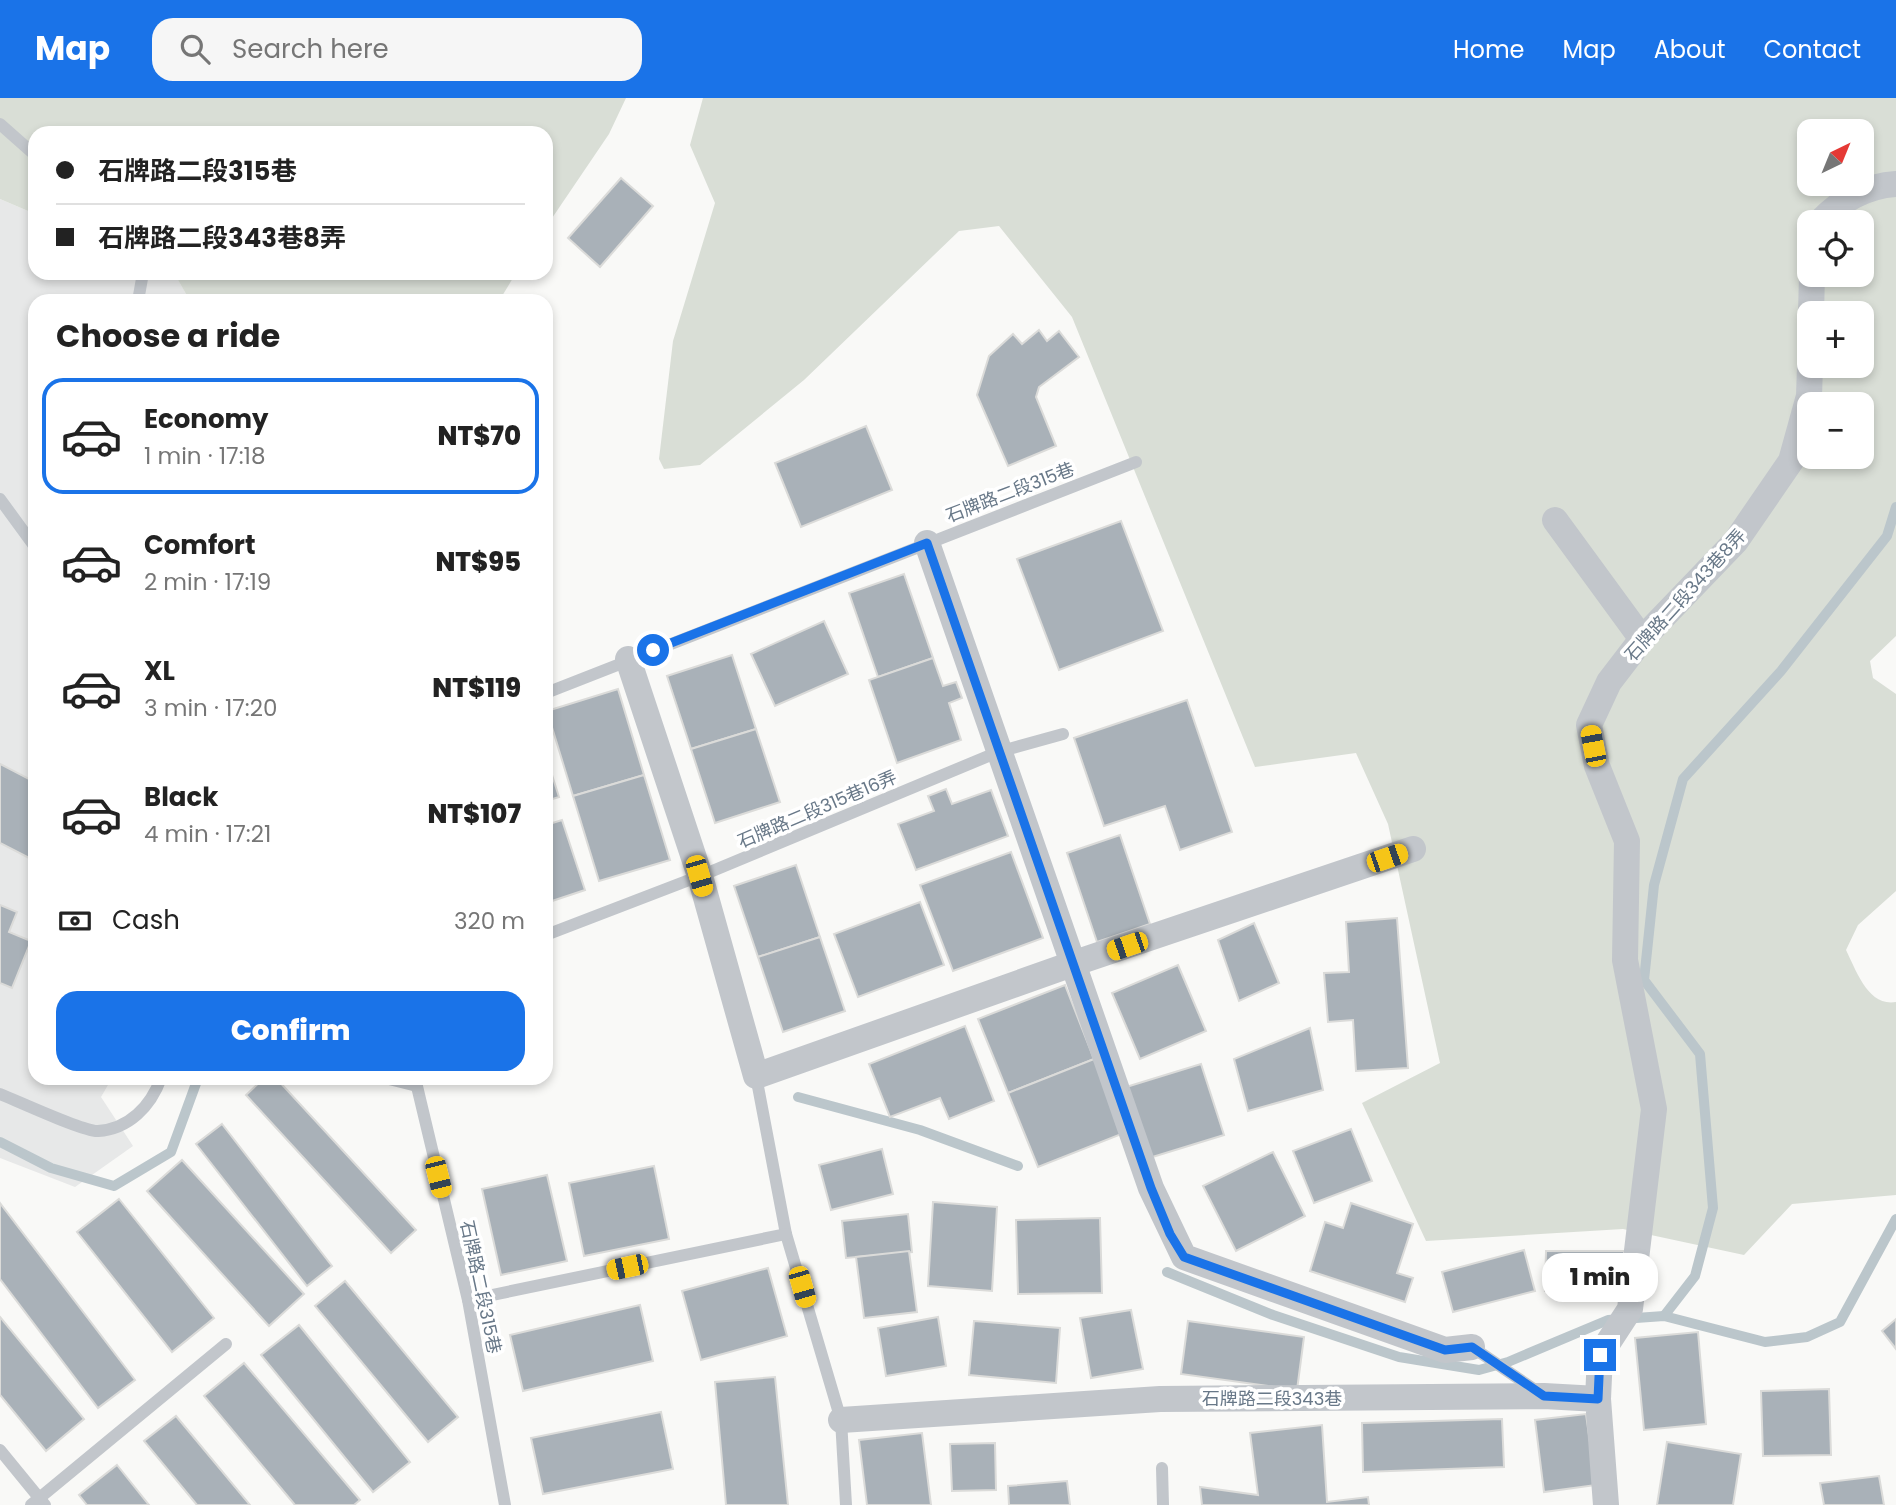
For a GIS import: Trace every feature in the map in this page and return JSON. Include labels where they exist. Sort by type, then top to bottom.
[{"type":"street","points":[[1831,210],[1838,203],[1878,185],[1896,184]]},
{"type":"street","name":"石牌路二段343巷8弄","points":[[1598,1399],[1600,1355],[1630,1309],[1654,1109],[1625,961],[1627,841],[1597,766],[1589,725],[1609,682],[1642,639],[1736,541],[1791,461],[1809,396],[1810,378]]},
{"type":"street","points":[[1555,520],[1642,639]]},
{"type":"street","points":[[927,543],[1151,1188],[1170,1234],[1184,1257],[1445,1350],[1472,1347]]},
{"type":"street","points":[[628,659],[699,876],[755,1076],[1075,963],[1413,849]]},
{"type":"street","name":"石牌路二段343巷","points":[[841,1420],[1160,1399],[1544,1396],[1598,1399]]},
{"type":"street","points":[[1598,1399],[1606,1505]]},
{"type":"lane","points":[[0,124],[28,149]]},
{"type":"lane","name":"石牌路二段315巷","points":[[553,690],[1136,462]]},
{"type":"lane","points":[[0,499],[28,537]]},
{"type":"lane","name":"石牌路二段315巷16弄","points":[[553,932],[699,876],[999,752],[1063,734]]},
{"type":"lane","points":[[755,1076],[786,1234],[841,1420],[846,1505]]},
{"type":"lane","points":[[0,1094],[96,1132],[131,1122],[155,1096],[159,1085]]},
{"type":"lane","name":"石牌路二段315巷","points":[[417,1085],[468,1300],[505,1505]]},
{"type":"lane","points":[[468,1300],[786,1234]]},
{"type":"lane","points":[[0,1450],[38,1502],[226,1344]]},
{"type":"lane","points":[[1472,1347],[1544,1396]]},
{"type":"lane","points":[[1161,1468],[1163,1505]]},
{"type":"shaded area","points":[[0,98],[626,98],[609,134],[553,217],[553,126],[28,126],[28,211],[0,199]]},
{"type":"shaded area","points":[[703,98],[1896,98],[1896,636],[1870,661],[1873,678],[1896,694],[1896,891],[1858,925],[1846,950],[1859,977],[1871,993],[1886,1002],[1896,1002],[1896,1195],[1792,1204],[1744,1255],[1623,1229],[1426,1241],[1362,1103],[1440,1063],[1388,824],[1356,753],[1255,767],[1072,317],[999,226],[959,231],[804,380],[700,465],[664,469],[659,459],[673,341],[715,203],[690,145]]},
{"type":"shaded area","points":[[0,199],[28,211],[28,280],[178,280],[186,294],[28,294],[28,1085],[108,1085],[101,1097],[133,1146],[75,1187],[0,1158]]},
{"type":"shaded area","points":[[178,280],[512,280],[503,294],[186,294]]},
{"type":"building","points":[[621,178],[653,206],[600,267],[568,238]]},
{"type":"building","points":[[1039,330],[1047,341],[1059,331],[1079,357],[1039,387],[1036,397],[1056,446],[1008,466],[977,395],[989,356],[1013,334],[1022,344]]},
{"type":"building","points":[[866,426],[892,490],[801,527],[775,463]]},
{"type":"building","points":[[1121,521],[1163,631],[1059,670],[1017,559]]},
{"type":"building","points":[[904,574],[933,658],[878,677],[849,593]]},
{"type":"building","points":[[824,621],[848,674],[775,706],[751,654]]},
{"type":"building","points":[[732,655],[756,729],[691,749],[667,676]]},
{"type":"building","points":[[933,658],[943,686],[956,682],[962,698],[949,703],[961,740],[897,763],[869,680]]},
{"type":"building","points":[[618,689],[644,775],[573,796],[553,731],[553,709]]},
{"type":"building","points":[[1187,700],[1232,832],[1180,850],[1165,806],[1104,826],[1074,738]]},
{"type":"building","points":[[756,729],[780,802],[715,823],[691,749]]},
{"type":"building","points":[[0,764],[28,778],[28,857],[0,843]]},
{"type":"building","points":[[644,775],[670,860],[599,881],[573,796]]},
{"type":"building","points":[[553,778],[559,797],[553,799]]},
{"type":"building","points":[[946,789],[952,804],[991,790],[1008,836],[916,870],[898,824],[934,811],[928,796]]},
{"type":"building","points":[[562,820],[585,890],[553,901],[553,823]]},
{"type":"building","points":[[1120,835],[1150,924],[1097,942],[1067,853]]},
{"type":"building","points":[[1011,852],[1043,938],[953,971],[920,885]]},
{"type":"building","points":[[796,865],[820,937],[758,957],[734,886]]},
{"type":"building","points":[[920,902],[944,965],[858,997],[834,934]]},
{"type":"building","points":[[0,905],[17,912],[9,932],[28,940],[28,948],[12,988],[0,983]]},
{"type":"building","points":[[1397,918],[1408,1068],[1356,1071],[1353,1020],[1328,1022],[1324,973],[1349,972],[1346,922]]},
{"type":"building","points":[[1254,923],[1279,983],[1239,1001],[1218,940]]},
{"type":"building","points":[[820,937],[845,1011],[783,1032],[758,957]]},
{"type":"building","points":[[1178,965],[1206,1031],[1140,1059],[1112,993]]},
{"type":"building","points":[[1065,985],[1094,1059],[1008,1093],[978,1019]]},
{"type":"building","points":[[965,1026],[994,1101],[949,1119],[940,1098],[890,1117],[869,1064]]},
{"type":"building","points":[[1310,1028],[1323,1090],[1248,1111],[1234,1059]]},
{"type":"building","points":[[1094,1059],[1124,1133],[1038,1167],[1008,1093]]},
{"type":"building","points":[[1201,1064],[1224,1135],[1146,1159],[1123,1088]]},
{"type":"building","points":[[257,1085],[282,1085],[416,1230],[391,1253],[246,1095]]},
{"type":"building","points":[[222,1124],[332,1266],[307,1286],[196,1144]]},
{"type":"building","points":[[1351,1129],[1372,1181],[1314,1203],[1293,1151]]},
{"type":"building","points":[[882,1149],[893,1194],[831,1210],[819,1165]]},
{"type":"building","points":[[1273,1152],[1305,1216],[1236,1251],[1203,1186]]},
{"type":"building","points":[[182,1160],[304,1294],[269,1326],[147,1191]]},
{"type":"building","points":[[654,1166],[669,1239],[584,1256],[569,1183]]},
{"type":"building","points":[[547,1175],[567,1261],[501,1275],[482,1189]]},
{"type":"building","points":[[119,1199],[214,1318],[172,1352],[77,1232]]},
{"type":"building","points":[[933,1202],[997,1207],[992,1291],[928,1286]]},
{"type":"building","points":[[0,1203],[135,1380],[98,1408],[0,1279]]},
{"type":"building","points":[[1351,1203],[1413,1224],[1397,1273],[1413,1278],[1405,1302],[1310,1271],[1325,1222],[1343,1228]]},
{"type":"building","points":[[908,1214],[912,1252],[846,1258],[842,1221]]},
{"type":"building","points":[[1100,1218],[1102,1293],[1018,1294],[1016,1220]]},
{"type":"building","points":[[1524,1250],[1535,1291],[1453,1312],[1442,1272]]},
{"type":"building","points":[[909,1251],[917,1312],[864,1318],[856,1257]]},
{"type":"building","points":[[1546,1251],[1624,1251],[1624,1291],[1545,1291]]},
{"type":"building","points":[[768,1268],[787,1336],[701,1360],[682,1291]]},
{"type":"building","points":[[345,1281],[458,1417],[428,1442],[315,1306]]},
{"type":"building","points":[[640,1305],[653,1361],[523,1391],[510,1335]]},
{"type":"building","points":[[1131,1310],[1143,1369],[1091,1378],[1080,1318]]},
{"type":"building","points":[[0,1317],[84,1419],[46,1451],[0,1395]]},
{"type":"building","points":[[938,1317],[946,1366],[886,1376],[878,1328]]},
{"type":"building","points":[[1896,1319],[1896,1349],[1882,1331]]},
{"type":"building","points":[[974,1321],[1060,1328],[1056,1383],[969,1375]]},
{"type":"building","points":[[1188,1321],[1304,1337],[1297,1390],[1181,1374]]},
{"type":"building","points":[[299,1325],[410,1462],[373,1492],[261,1355]]},
{"type":"building","points":[[1698,1332],[1706,1424],[1644,1430],[1635,1338]]},
{"type":"building","points":[[244,1363],[360,1500],[354,1505],[295,1505],[204,1396]]},
{"type":"building","points":[[775,1377],[788,1505],[726,1505],[715,1382]]},
{"type":"building","points":[[1829,1389],[1831,1455],[1763,1456],[1761,1391]]},
{"type":"building","points":[[661,1412],[673,1469],[543,1494],[531,1438]]},
{"type":"building","points":[[1586,1414],[1596,1485],[1544,1492],[1535,1420]]},
{"type":"building","points":[[176,1416],[250,1505],[197,1505],[144,1441]]},
{"type":"building","points":[[1502,1419],[1504,1467],[1363,1472],[1362,1423]]},
{"type":"building","points":[[1322,1425],[1327,1502],[1368,1497],[1369,1505],[1202,1505],[1200,1487],[1258,1495],[1250,1433]]},
{"type":"building","points":[[922,1433],[931,1505],[867,1505],[859,1440]]},
{"type":"building","points":[[1667,1442],[1741,1454],[1733,1505],[1657,1505]]},
{"type":"building","points":[[995,1443],[996,1490],[952,1491],[950,1444]]},
{"type":"building","points":[[117,1465],[149,1505],[87,1505],[79,1495]]},
{"type":"building","points":[[1879,1476],[1884,1505],[1824,1505],[1820,1483]]},
{"type":"building","points":[[1067,1481],[1070,1505],[1009,1505],[1008,1486]]},
{"type":"waterway","points":[[1664,1316],[1695,1276],[1713,1208],[1700,1054],[1644,980],[1654,885],[1683,779],[1781,671],[1887,536],[1896,507]]},
{"type":"waterway","points":[[0,1142],[51,1168],[114,1186],[171,1152],[195,1085]]},
{"type":"waterway","points":[[798,1097],[920,1130],[1018,1166]]},
{"type":"waterway","points":[[1167,1272],[1273,1315],[1399,1357],[1479,1370],[1508,1362],[1608,1320],[1664,1316],[1765,1342],[1807,1337],[1840,1322],[1896,1219]]},
{"type":"route","points":[[653,650],[927,543],[1151,1188],[1170,1234],[1184,1257],[1445,1350],[1472,1347],[1544,1396],[1598,1399],[1600,1355]]}]
